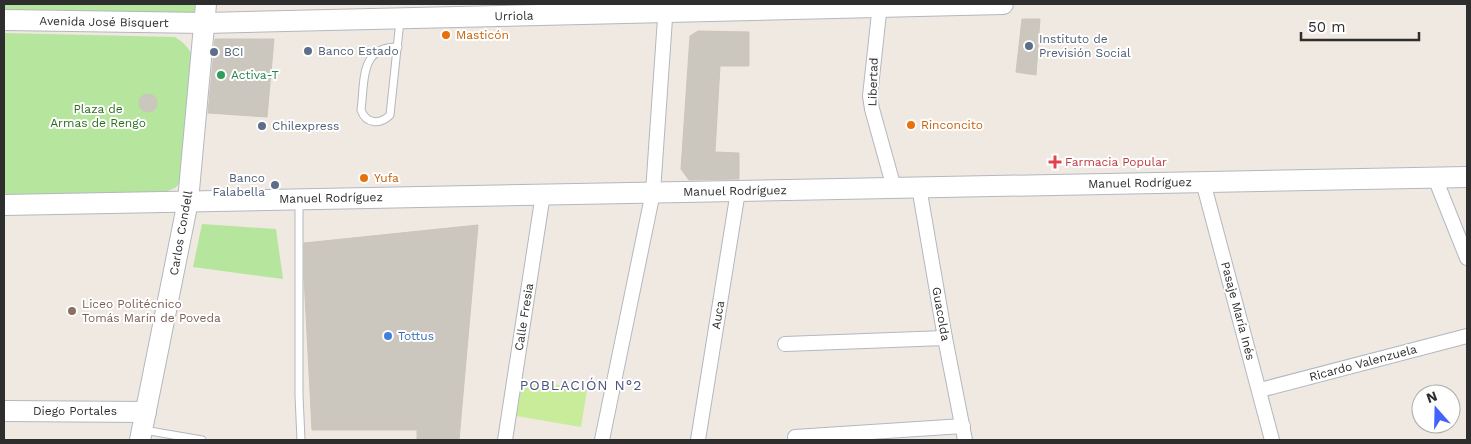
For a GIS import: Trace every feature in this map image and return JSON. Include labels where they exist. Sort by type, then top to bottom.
[{"type":"main road","name":"Urriola","points":[[205,14],[400,19],[666,8],[1003,4]]},
{"type":"main road","name":"Avenida José Bisquert","points":[[4,20],[205,14]]},
{"type":"main road","name":"Carlos Condell","points":[[143,427],[188,201],[205,14]]},
{"type":"main road","name":"Manuel Rodríguez","points":[[4,205],[1467,177]]},
{"type":"main road","name":"Diego Portales","points":[[4,411],[143,427]]},
{"type":"street","name":"Libertad","points":[[880,5],[870,96],[894,188]]},
{"type":"street","points":[[602,440],[653,192],[666,8]]},
{"type":"street","points":[[1435,178],[1467,258]]},
{"type":"street","name":"Pasaje María Inés","points":[[1203,182],[1272,440]]},
{"type":"street","name":"Guacolda","points":[[919,187],[945,338],[964,433]]},
{"type":"street","name":"Auca","points":[[698,440],[738,191]]},
{"type":"street","name":"Calle Fresia","points":[[505,440],[543,194]]},
{"type":"street","name":"Ricardo Valenzuela","points":[[1260,390],[1467,336]]},
{"type":"street","points":[[785,344],[945,338]]},
{"type":"street","points":[[795,437],[964,433]]},
{"type":"lane","points":[[398,47],[382,48],[375,52],[368,60],[361,110],[370,121],[381,122],[390,115],[398,47],[400,19]]},
{"type":"lane","points":[[299,199],[299,395],[301,440]]},
{"type":"lane","points":[[143,427],[202,440]]},
{"type":"green space","points":[[4,4],[195,4],[194,20],[4,16]]},
{"type":"green space","name":"Plaza de Armas de Rengo","points":[[4,33],[175,37],[180,41],[192,55],[182,181],[175,188],[158,195],[4,199]]},
{"type":"green space","points":[[202,224],[276,229],[283,279],[193,267]]},
{"type":"green space","points":[[522,379],[587,390],[581,427],[516,416]]},
{"type":"building","name":"Instituto de Previsión Social","points":[[1022,19],[1040,19],[1036,75],[1016,72]]},
{"type":"building","points":[[698,31],[749,32],[749,66],[720,66],[715,152],[739,153],[739,179],[689,180],[681,169],[690,36]]},
{"type":"building","points":[[215,39],[274,39],[267,117],[208,113]]},
{"type":"building","points":[[148,94],[154,97],[157,103],[154,109],[148,112],[142,109],[139,103],[142,97]]},
{"type":"building","name":"Tottus","points":[[478,225],[459,440],[417,440],[417,430],[312,430],[304,243]]},
{"type":"place","name":"Masticón","points":[[446,35]]},
{"type":"place","name":"Instituto de Previsión Social","points":[[1029,46]]},
{"type":"place","name":"Banco Estado","points":[[308,51]]},
{"type":"place","name":"BCI","points":[[214,52]]},
{"type":"place","name":"Activa-T","points":[[221,75]]},
{"type":"place","name":"Rinconcito","points":[[911,125]]},
{"type":"place","name":"Chilexpress","points":[[262,126]]},
{"type":"place","name":"Farmacia Popular","points":[[1055,162]]},
{"type":"place","name":"Yufa","points":[[364,178]]},
{"type":"place","name":"Banco Falabella","points":[[275,185]]},
{"type":"place","name":"Liceo Politécnico Tomás Marín de Poveda","points":[[72,311]]},
{"type":"place","name":"Tottus","points":[[388,336]]},
{"type":"district","name":"POBLACIÓN N°2","points":[[581,385]]}]
